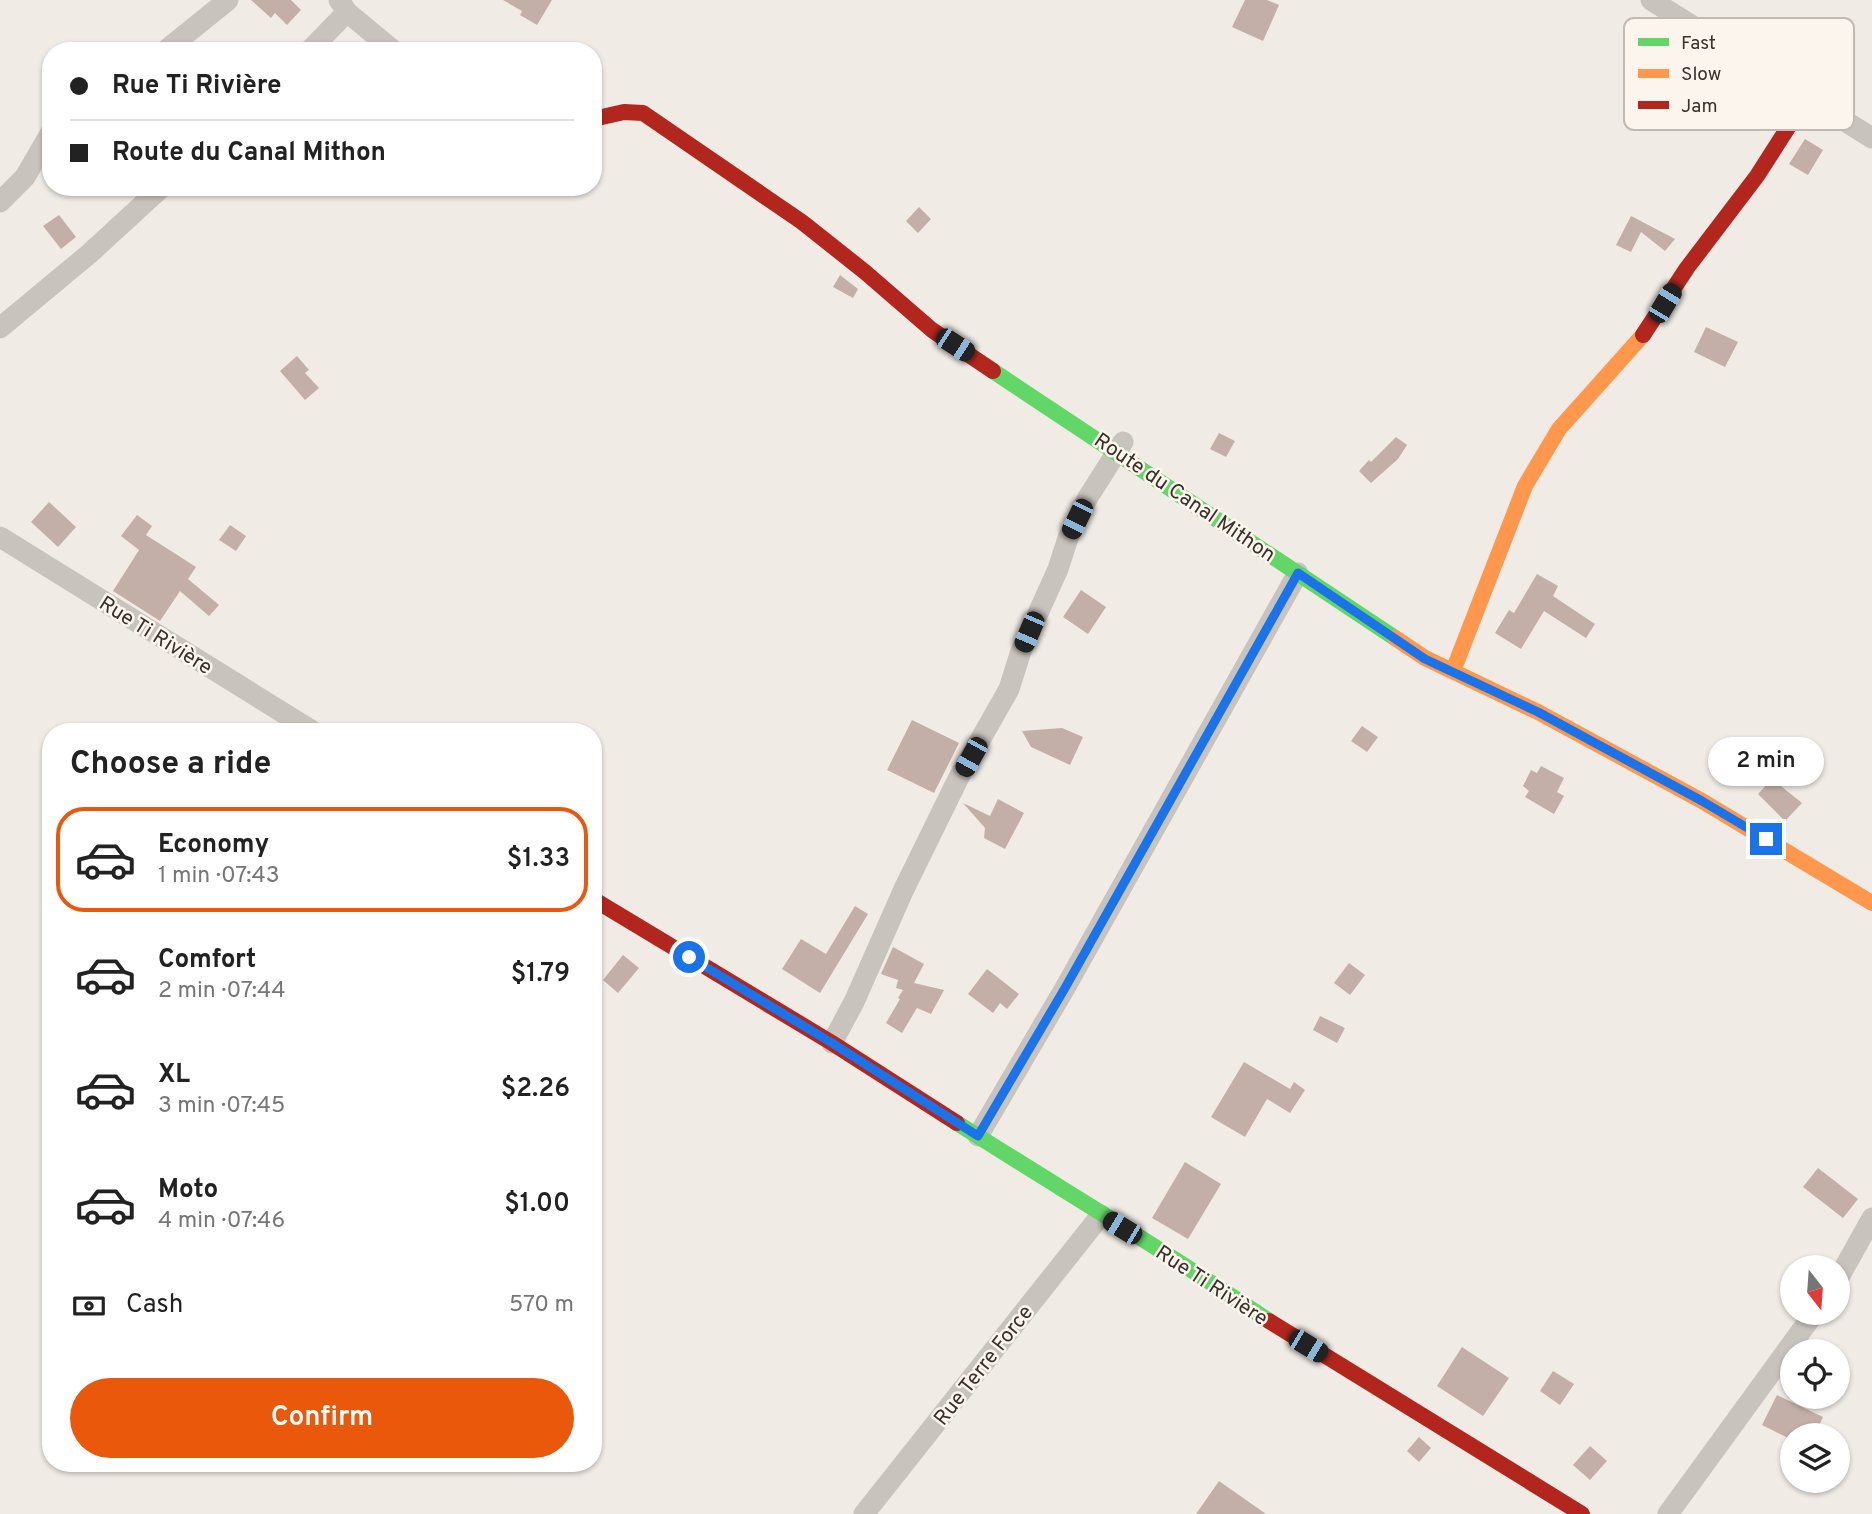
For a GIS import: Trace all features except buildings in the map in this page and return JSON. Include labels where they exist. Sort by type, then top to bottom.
[{"type":"street","points":[[176,42],[228,0]]},
{"type":"street","points":[[1651,0],[1680,18]]},
{"type":"street","points":[[316,42],[343,6],[384,42]]},
{"type":"street","name":"Route du Canal Mithon","points":[[602,117],[624,112],[643,113],[802,222],[932,330],[1120,446],[1298,573],[1425,659],[1538,712],[1702,801],[1872,903]]},
{"type":"street","points":[[1854,127],[1872,138]]},
{"type":"street","points":[[1453,671],[1515,508],[1559,429],[1582,401],[1632,351],[1687,268],[1757,176],[1786,130]]},
{"type":"street","points":[[0,202],[25,177],[42,148]]},
{"type":"street","points":[[0,328],[89,254],[152,196]]},
{"type":"street","points":[[832,1043],[854,1002],[904,889],[958,779],[1009,689],[1021,651],[1058,569],[1068,538],[1087,499],[1120,446]]},
{"type":"street","name":"Rue Ti Rivière","points":[[0,537],[300,723]]},
{"type":"street","points":[[978,1136],[1065,988],[1298,573]]},
{"type":"street","name":"Rue Ti Rivière","points":[[602,904],[832,1043],[1101,1216],[1204,1277],[1286,1332],[1582,1514]]},
{"type":"street","name":"Rue Terre Force","points":[[864,1514],[1101,1216]]},
{"type":"street","points":[[1850,1257],[1872,1218]]},
{"type":"street","points":[[1668,1514],[1806,1325]]},
{"type":"traffic: fast","points":[[993,371],[1395,638]]},
{"type":"traffic: fast","points":[[957,1123],[1269,1321]]},
{"type":"traffic: slow","points":[[1453,671],[1525,486],[1559,429],[1643,335]]},
{"type":"traffic: slow","points":[[1395,638],[1425,658],[1538,712],[1702,801],[1872,903]]},
{"type":"traffic: jam","points":[[602,117],[624,112],[643,113],[802,222],[932,330],[993,371]]},
{"type":"traffic: jam","points":[[1643,335],[1687,268],[1757,176],[1786,130]]},
{"type":"traffic: jam","points":[[602,904],[832,1043],[957,1123]]},
{"type":"traffic: jam","points":[[1269,1321],[1582,1514]]},
{"type":"route","points":[[689,957],[832,1043],[978,1136],[1065,988],[1298,573],[1425,659],[1538,712],[1766,839]]}]
